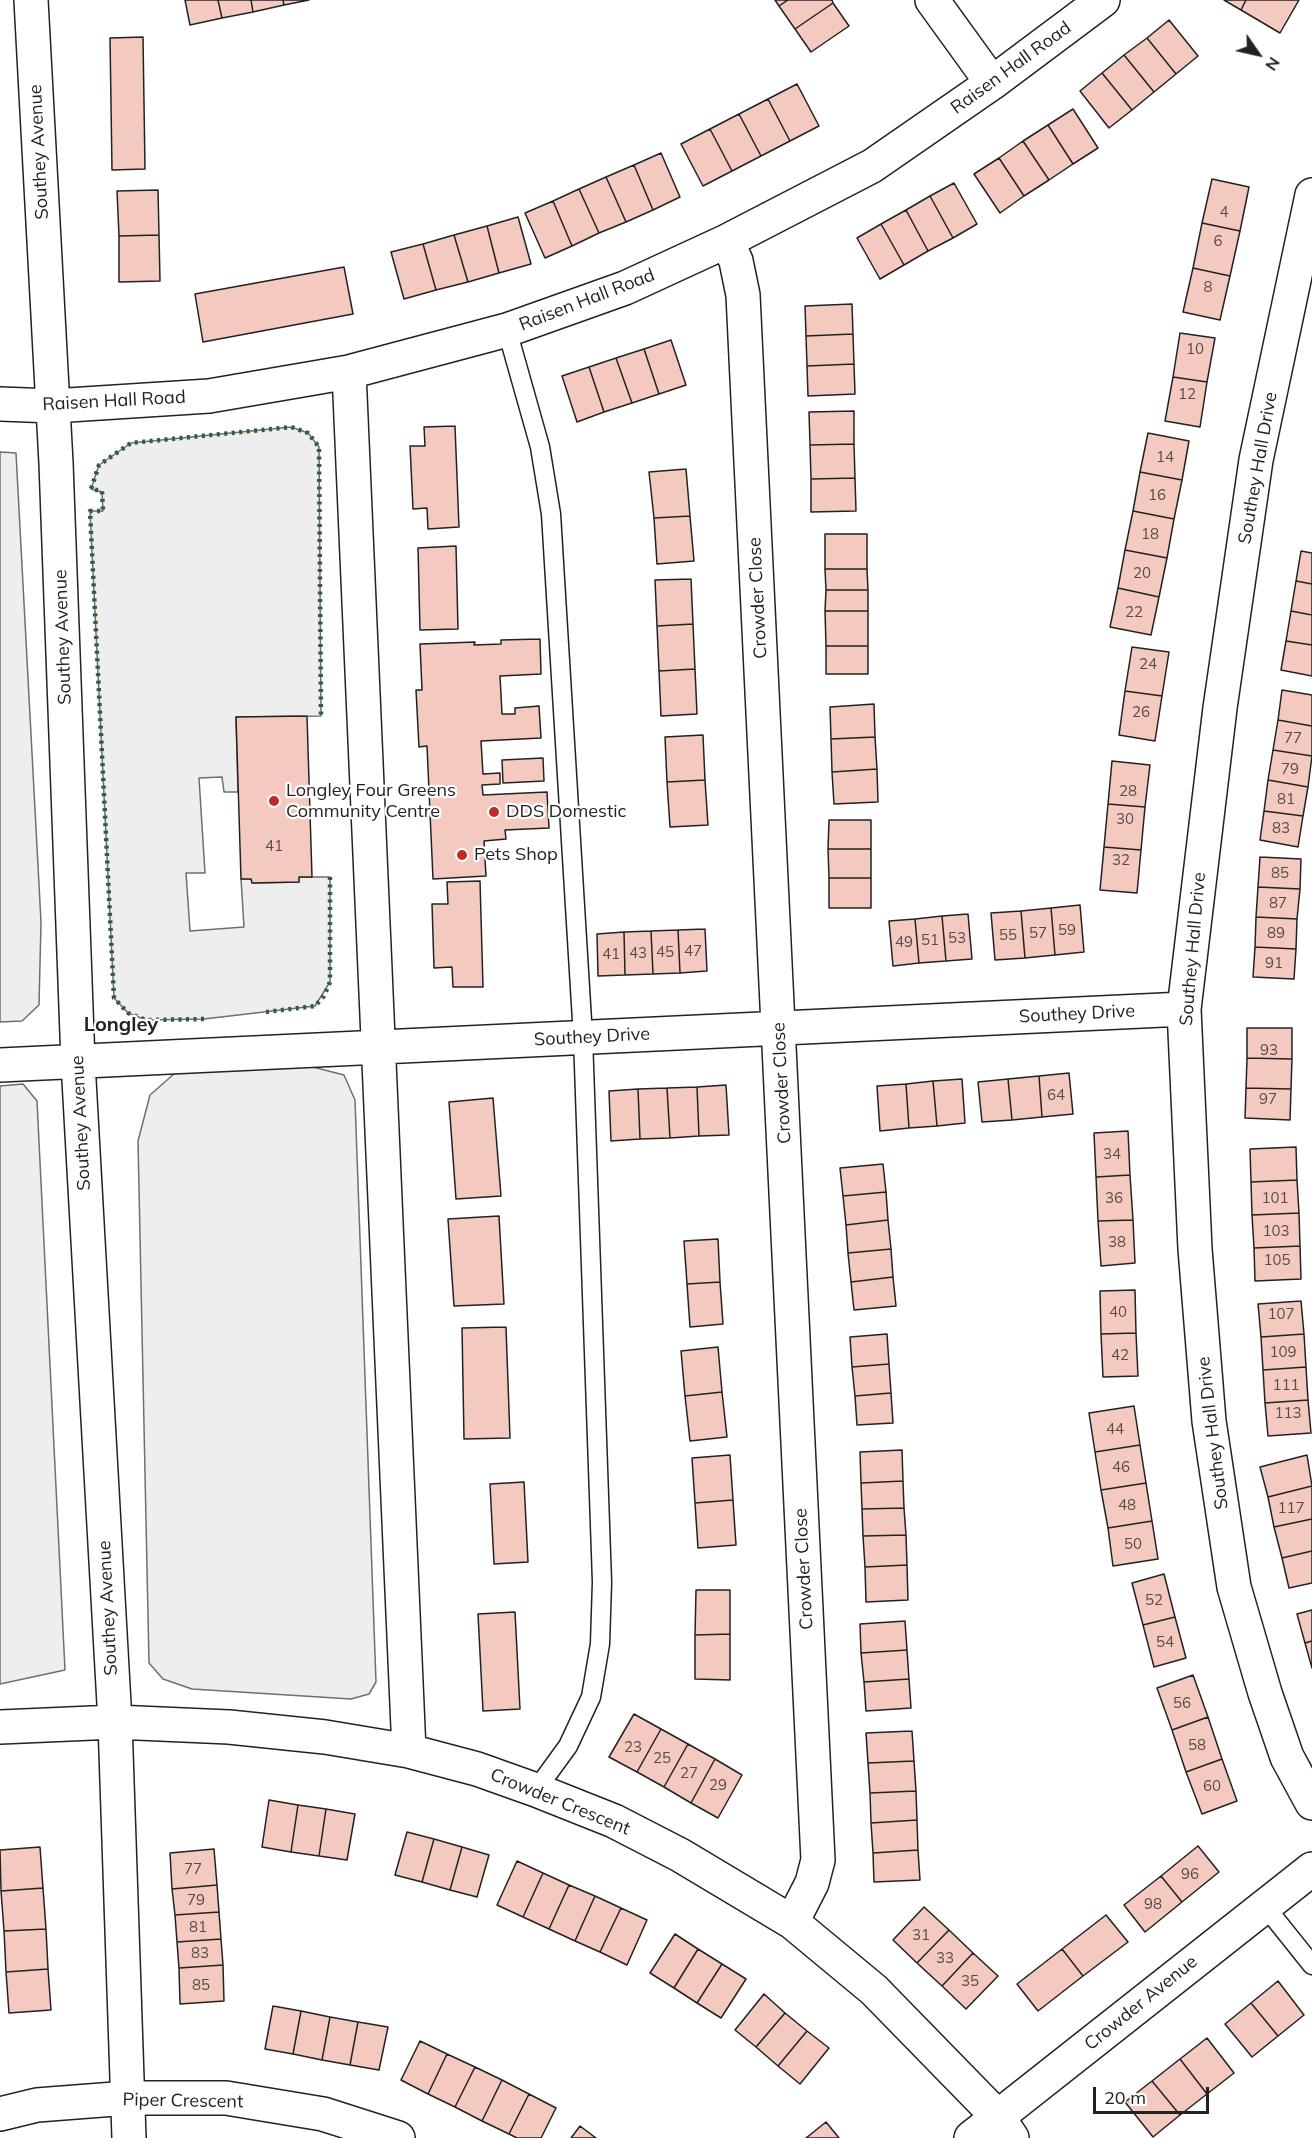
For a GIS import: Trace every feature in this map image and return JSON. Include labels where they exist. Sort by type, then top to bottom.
[{"type":"street","name":"Southey Avenue","points":[[31,0],[53,406],[78,1062],[115,1722],[129,2138]]},
{"type":"street","points":[[932,0],[992,83]]},
{"type":"street","name":"Raisen Hall Road","points":[[0,404],[53,406],[209,396],[349,372],[507,330],[625,288],[727,242],[872,166],[992,83],[1103,0]]},
{"type":"street","name":"Southey Hall Drive","points":[[1312,195],[1256,460],[1220,708],[1184,1009],[1198,1295],[1209,1421],[1234,1587],[1264,1693],[1287,1757],[1312,1803]]},
{"type":"street","name":"Crowder Close","points":[[727,242],[736,261],[743,295],[818,1860],[812,1883],[792,1922]]},
{"type":"street","points":[[349,372],[408,1750]]},
{"type":"street","name":"Southey Drive","points":[[0,1065],[1184,1009]]},
{"type":"street","name":"Crowder Crescent","points":[[0,1727],[115,1722],[229,1727],[325,1737],[408,1750],[477,1769],[614,1821],[680,1855],[792,1922],[874,1990],[1005,2128]]},
{"type":"street","name":"Crowder Avenue","points":[[971,2138],[1005,2128],[1264,1905],[1312,1869]]},
{"type":"street","name":"Piper Crescent","points":[[0,2114],[38,2105],[128,2098],[226,2098],[323,2114],[398,2138]]},
{"type":"lane","points":[[507,330],[540,447],[551,514],[583,1037],[602,1582],[600,1644],[591,1697],[568,1746],[536,1790]]},
{"type":"lane","points":[[1264,1905],[1312,1965]]},
{"type":"shaded area","points":[[291,427],[308,433],[319,447],[321,716],[236,717],[238,792],[224,792],[222,777],[199,778],[205,873],[186,873],[190,931],[244,927],[241,879],[251,879],[253,883],[299,882],[299,877],[330,877],[330,982],[315,1006],[204,1019],[146,1020],[128,1013],[114,998],[90,511],[103,511],[102,492],[91,489],[99,465],[131,443]]},
{"type":"shaded area","points":[[0,452],[16,453],[41,922],[39,1005],[22,1021],[0,1022]]},
{"type":"shaded area","points":[[309,1066],[344,1075],[355,1100],[376,1682],[369,1694],[351,1699],[192,1689],[163,1679],[149,1663],[138,1141],[150,1095],[175,1073]]},
{"type":"shaded area","points":[[23,1084],[37,1101],[65,1670],[0,1684],[0,1086]]},
{"type":"building","points":[[185,0],[218,0],[222,18],[190,25]]},
{"type":"building","points":[[218,0],[251,0],[253,12],[222,18]]},
{"type":"building","points":[[251,0],[283,0],[284,5],[253,12]]},
{"type":"building","points":[[283,0],[309,0],[284,5]]},
{"type":"building","points":[[775,0],[788,0],[779,6]]},
{"type":"building","points":[[788,0],[832,0],[833,3],[795,29],[779,6]]},
{"type":"building","points":[[1224,0],[1246,0],[1241,10]]},
{"type":"building","points":[[1246,0],[1299,0],[1280,33],[1241,10]]},
{"type":"building","points":[[833,3],[849,26],[811,52],[795,29]]},
{"type":"building","points":[[1169,20],[1198,56],[1176,74],[1147,38]]},
{"type":"building","points":[[143,37],[145,169],[112,170],[110,38]]},
{"type":"building","points":[[1147,38],[1176,74],[1154,92],[1124,55]]},
{"type":"building","points":[[1124,55],[1154,92],[1132,110],[1102,73]]},
{"type":"building","points":[[1102,73],[1132,110],[1109,128],[1080,91]]},
{"type":"building","points":[[797,84],[819,126],[790,141],[768,99]]},
{"type":"building","points":[[768,99],[790,141],[761,156],[739,114]]},
{"type":"building","points":[[1073,109],[1098,148],[1073,164],[1048,125]]},
{"type":"building","points":[[739,114],[761,156],[732,171],[710,129]]},
{"type":"building","points":[[1048,125],[1073,164],[1049,180],[1023,141]]},
{"type":"building","points":[[710,129],[732,171],[703,186],[681,144]]},
{"type":"building","points":[[1023,141],[1049,180],[1024,196],[999,158]]},
{"type":"building","points":[[661,153],[680,197],[653,210],[634,165]]},
{"type":"building","points":[[999,158],[1024,196],[1000,213],[974,174]]},
{"type":"building","points":[[634,165],[653,210],[626,222],[606,177]]},
{"type":"building","points":[[606,177],[626,222],[599,233],[579,189]]},
{"type":"building","points":[[1212,179],[1249,187],[1240,231],[1202,223]]},
{"type":"building","points":[[954,183],[977,224],[953,238],[930,196]]},
{"type":"building","points":[[579,189],[599,233],[572,246],[553,201]]},
{"type":"building","points":[[158,190],[159,235],[119,236],[117,191]]},
{"type":"building","points":[[930,196],[953,238],[928,251],[906,210]]},
{"type":"building","points":[[553,201],[572,246],[545,258],[525,213]]},
{"type":"building","points":[[906,210],[928,251],[904,265],[881,224]]},
{"type":"building","points":[[518,217],[531,264],[499,273],[487,226]]},
{"type":"building","points":[[1202,223],[1240,231],[1230,276],[1193,268]]},
{"type":"building","points":[[881,224],[904,265],[880,279],[857,238]]},
{"type":"building","points":[[487,226],[499,273],[468,282],[454,235]]},
{"type":"building","points":[[159,235],[160,281],[119,282],[119,236]]},
{"type":"building","points":[[454,235],[468,282],[436,290],[423,244]]},
{"type":"building","points":[[423,244],[436,290],[404,299],[391,252]]},
{"type":"building","points":[[344,267],[353,314],[203,342],[195,294]]},
{"type":"building","points":[[1193,268],[1230,276],[1220,320],[1183,312]]},
{"type":"building","points":[[852,304],[853,334],[806,336],[805,306]]},
{"type":"building","points":[[1180,333],[1215,338],[1207,382],[1173,377]]},
{"type":"building","points":[[853,334],[854,364],[807,366],[806,336]]},
{"type":"building","points":[[671,340],[686,385],[659,394],[644,349]]},
{"type":"building","points":[[644,349],[659,394],[632,403],[616,358]]},
{"type":"building","points":[[616,358],[632,403],[604,412],[589,367]]},
{"type":"building","points":[[854,364],[855,394],[808,396],[807,366]]},
{"type":"building","points":[[589,367],[604,412],[577,422],[562,376]]},
{"type":"building","points":[[1173,377],[1207,382],[1200,427],[1165,421]]},
{"type":"building","points":[[854,411],[854,444],[810,445],[809,412]]},
{"type":"building","points":[[455,426],[459,527],[428,529],[427,508],[413,509],[410,446],[425,446],[424,427]]},
{"type":"building","points":[[1148,433],[1189,441],[1182,480],[1140,472]]},
{"type":"building","points":[[854,444],[855,478],[811,479],[810,445]]},
{"type":"building","points":[[686,469],[690,516],[654,518],[649,472]]},
{"type":"building","points":[[1140,472],[1182,480],[1174,519],[1133,511]]},
{"type":"building","points":[[855,478],[856,511],[811,512],[811,479]]},
{"type":"building","points":[[1133,511],[1174,519],[1167,558],[1125,550]]},
{"type":"building","points":[[690,516],[694,561],[657,564],[654,518]]},
{"type":"building","points":[[825,534],[867,534],[867,569],[825,569]]},
{"type":"building","points":[[456,546],[458,629],[420,630],[418,548]]},
{"type":"building","points":[[1125,550],[1167,558],[1159,597],[1118,588]]},
{"type":"building","points":[[1301,551],[1312,553],[1312,584],[1296,581]]},
{"type":"building","points":[[825,569],[867,569],[868,590],[826,590]]},
{"type":"building","points":[[691,579],[693,624],[657,626],[655,580]]},
{"type":"building","points":[[1296,581],[1312,584],[1312,615],[1291,611]]},
{"type":"building","points":[[1118,588],[1159,597],[1151,635],[1110,627]]},
{"type":"building","points":[[826,590],[868,590],[868,611],[825,611]]},
{"type":"building","points":[[825,611],[868,611],[868,646],[826,646]]},
{"type":"building","points":[[1291,611],[1312,615],[1312,645],[1286,641]]},
{"type":"building","points":[[693,624],[695,669],[659,671],[657,626]]},
{"type":"building","points":[[540,639],[541,674],[500,676],[502,714],[515,714],[515,708],[539,706],[541,738],[481,741],[483,774],[500,773],[500,784],[482,785],[483,795],[547,792],[549,828],[505,830],[506,839],[484,841],[486,876],[433,879],[427,746],[419,747],[416,690],[422,690],[420,644],[475,642],[474,645],[501,644],[501,640]]},
{"type":"building","points":[[1286,641],[1312,645],[1312,676],[1281,670]]},
{"type":"building","points":[[826,646],[868,646],[868,674],[826,674]]},
{"type":"building","points":[[1132,647],[1169,652],[1162,696],[1125,691]]},
{"type":"building","points":[[695,669],[697,714],[661,716],[659,671]]},
{"type":"building","points":[[1282,690],[1312,695],[1312,726],[1278,720]]},
{"type":"building","points":[[1125,691],[1162,696],[1155,741],[1119,735]]},
{"type":"building","points":[[874,704],[875,737],[831,739],[830,707]]},
{"type":"building","name":"Longley Four Greens Community Centre","points":[[307,716],[312,877],[299,877],[299,882],[252,883],[251,879],[241,879],[236,717]]},
{"type":"building","points":[[1278,720],[1312,726],[1312,756],[1273,750]]},
{"type":"building","points":[[703,735],[705,780],[667,782],[665,737]]},
{"type":"building","points":[[875,737],[877,769],[832,772],[831,739]]},
{"type":"building","points":[[1273,750],[1312,756],[1308,787],[1268,780]]},
{"type":"building","points":[[543,758],[544,781],[503,783],[502,760]]},
{"type":"building","points":[[1112,761],[1150,765],[1145,807],[1108,804]]},
{"type":"building","points":[[877,769],[878,802],[834,804],[832,772]]},
{"type":"building","points":[[705,780],[708,825],[670,827],[667,782]]},
{"type":"building","points":[[1268,780],[1308,787],[1303,816],[1264,811]]},
{"type":"building","points":[[1108,804],[1145,807],[1141,850],[1104,847]]},
{"type":"building","points":[[1264,811],[1303,816],[1298,847],[1260,840]]},
{"type":"building","points":[[829,820],[871,820],[871,849],[828,849]]},
{"type":"building","points":[[1104,847],[1141,850],[1137,893],[1100,890]]},
{"type":"building","points":[[828,849],[871,849],[871,878],[829,878]]},
{"type":"building","points":[[1260,857],[1301,859],[1300,889],[1258,887]]},
{"type":"building","points":[[829,878],[871,878],[871,908],[829,908]]},
{"type":"building","points":[[480,881],[483,987],[453,987],[452,967],[434,968],[432,904],[448,904],[447,882]]},
{"type":"building","points":[[1258,887],[1300,889],[1297,919],[1256,917]]},
{"type":"building","points":[[1080,905],[1084,952],[1055,955],[1051,908]]},
{"type":"building","points":[[1051,908],[1055,955],[1025,958],[1021,911]]},
{"type":"building","points":[[1021,911],[1025,958],[995,960],[991,913]]},
{"type":"building","points":[[968,914],[972,959],[946,961],[942,916]]},
{"type":"building","points":[[942,916],[946,961],[919,963],[915,919]]},
{"type":"building","points":[[1256,917],[1297,919],[1296,949],[1255,947]]},
{"type":"building","points":[[915,919],[919,963],[893,966],[889,921]]},
{"type":"building","points":[[705,929],[707,971],[680,973],[678,930]]},
{"type":"building","points":[[678,930],[680,973],[653,974],[651,931]]},
{"type":"building","points":[[651,931],[653,974],[625,975],[624,932]]},
{"type":"building","points":[[624,932],[625,975],[598,976],[597,934]]},
{"type":"building","points":[[1255,947],[1296,949],[1294,979],[1253,977]]},
{"type":"building","points":[[1247,1028],[1292,1028],[1292,1059],[1247,1058]]},
{"type":"building","points":[[1247,1058],[1292,1059],[1291,1089],[1246,1088]]},
{"type":"building","points":[[1069,1073],[1073,1114],[1042,1117],[1039,1076]]},
{"type":"building","points":[[1039,1076],[1042,1117],[1012,1120],[1008,1079]]},
{"type":"building","points":[[962,1079],[965,1123],[937,1126],[933,1081]]},
{"type":"building","points":[[1008,1079],[1012,1120],[982,1122],[978,1082]]},
{"type":"building","points":[[933,1081],[937,1126],[909,1128],[906,1084]]},
{"type":"building","points":[[906,1084],[909,1128],[880,1131],[877,1086]]},
{"type":"building","points":[[726,1085],[729,1135],[699,1136],[697,1087]]},
{"type":"building","points":[[697,1087],[699,1136],[670,1138],[667,1088]]},
{"type":"building","points":[[667,1088],[670,1138],[640,1139],[638,1089]]},
{"type":"building","points":[[1246,1088],[1291,1089],[1290,1120],[1245,1118]]},
{"type":"building","points":[[638,1089],[640,1139],[611,1141],[609,1091]]},
{"type":"building","points":[[493,1098],[501,1196],[456,1199],[449,1102]]},
{"type":"building","points":[[1128,1131],[1130,1175],[1096,1177],[1094,1133]]},
{"type":"building","points":[[1296,1147],[1297,1180],[1251,1182],[1250,1149]]},
{"type":"building","points":[[883,1164],[886,1192],[843,1196],[840,1168]]},
{"type":"building","points":[[1130,1175],[1133,1220],[1098,1221],[1096,1177]]},
{"type":"building","points":[[1297,1180],[1299,1213],[1252,1215],[1251,1182]]},
{"type":"building","points":[[886,1192],[888,1220],[846,1225],[843,1196]]},
{"type":"building","points":[[1299,1213],[1300,1246],[1254,1248],[1252,1215]]},
{"type":"building","points":[[499,1216],[504,1304],[454,1306],[448,1219]]},
{"type":"building","points":[[888,1220],[891,1249],[848,1253],[846,1225]]},
{"type":"building","points":[[1133,1220],[1135,1263],[1101,1266],[1098,1221]]},
{"type":"building","points":[[718,1239],[720,1282],[687,1284],[684,1241]]},
{"type":"building","points":[[1300,1246],[1301,1279],[1255,1281],[1254,1248]]},
{"type":"building","points":[[891,1249],[893,1277],[851,1282],[848,1253]]},
{"type":"building","points":[[893,1277],[896,1306],[854,1310],[851,1282]]},
{"type":"building","points":[[720,1282],[723,1324],[690,1327],[687,1284]]},
{"type":"building","points":[[1135,1290],[1136,1333],[1101,1334],[1100,1291]]},
{"type":"building","points":[[1301,1301],[1304,1334],[1261,1337],[1258,1304]]},
{"type":"building","points":[[506,1327],[510,1438],[464,1439],[462,1328]]},
{"type":"building","points":[[1136,1333],[1138,1376],[1103,1377],[1101,1334]]},
{"type":"building","points":[[887,1334],[889,1364],[852,1367],[850,1337]]},
{"type":"building","points":[[1304,1334],[1306,1367],[1263,1370],[1261,1337]]},
{"type":"building","points":[[718,1347],[722,1392],[685,1396],[681,1351]]},
{"type":"building","points":[[889,1364],[891,1393],[855,1396],[852,1367]]},
{"type":"building","points":[[1306,1367],[1308,1400],[1265,1403],[1263,1370]]},
{"type":"building","points":[[722,1392],[727,1437],[690,1441],[685,1396]]},
{"type":"building","points":[[891,1393],[893,1423],[857,1425],[855,1396]]},
{"type":"building","points":[[1308,1400],[1311,1433],[1268,1436],[1265,1403]]},
{"type":"building","points":[[1134,1406],[1140,1445],[1095,1452],[1089,1413]]},
{"type":"building","points":[[1140,1445],[1146,1483],[1101,1490],[1095,1452]]},
{"type":"building","points":[[902,1450],[903,1481],[861,1483],[860,1452]]},
{"type":"building","points":[[730,1455],[733,1500],[695,1503],[692,1458]]},
{"type":"building","points":[[1307,1455],[1312,1486],[1268,1497],[1260,1467]]},
{"type":"building","points":[[903,1481],[904,1508],[862,1509],[861,1483]]},
{"type":"building","points":[[524,1482],[528,1562],[494,1564],[490,1484]]},
{"type":"building","points":[[1146,1483],[1152,1521],[1108,1528],[1101,1490]]},
{"type":"building","points":[[1312,1486],[1312,1519],[1274,1527],[1268,1497]]},
{"type":"building","points":[[733,1500],[736,1545],[698,1548],[695,1503]]},
{"type":"building","points":[[904,1508],[906,1535],[863,1536],[862,1509]]},
{"type":"building","points":[[1312,1519],[1312,1551],[1282,1558],[1274,1527]]},
{"type":"building","points":[[1152,1521],[1158,1559],[1113,1566],[1108,1528]]},
{"type":"building","points":[[906,1535],[907,1565],[865,1567],[863,1536]]},
{"type":"building","points":[[1312,1551],[1312,1583],[1289,1588],[1282,1558]]},
{"type":"building","points":[[907,1565],[908,1600],[866,1602],[865,1567]]},
{"type":"building","points":[[1164,1574],[1175,1617],[1143,1625],[1132,1583]]},
{"type":"building","points":[[696,1590],[730,1590],[730,1634],[695,1635]]},
{"type":"building","points":[[1312,1610],[1312,1641],[1305,1643],[1297,1614]]},
{"type":"building","points":[[515,1612],[520,1709],[483,1711],[478,1614]]},
{"type":"building","points":[[1175,1617],[1186,1658],[1154,1667],[1143,1625]]},
{"type":"building","points":[[905,1621],[907,1650],[861,1653],[860,1624]]},
{"type":"building","points":[[730,1634],[730,1680],[695,1679],[695,1635]]},
{"type":"building","points":[[1312,1641],[1312,1668],[1305,1643]]},
{"type":"building","points":[[907,1650],[909,1679],[864,1682],[861,1653]]},
{"type":"building","points":[[1193,1675],[1208,1717],[1172,1730],[1157,1688]]},
{"type":"building","points":[[909,1679],[911,1708],[866,1711],[864,1682]]},
{"type":"building","points":[[634,1714],[661,1729],[637,1772],[609,1757]]},
{"type":"building","points":[[1208,1717],[1222,1759],[1186,1772],[1172,1730]]},
{"type":"building","points":[[661,1729],[688,1744],[664,1787],[637,1772]]},
{"type":"building","points":[[912,1731],[914,1761],[868,1763],[866,1733]]},
{"type":"building","points":[[688,1744],[715,1759],[691,1803],[664,1787]]},
{"type":"building","points":[[715,1759],[742,1775],[718,1818],[691,1803]]},
{"type":"building","points":[[1222,1759],[1237,1801],[1202,1814],[1186,1772]]},
{"type":"building","points":[[914,1761],[916,1791],[870,1793],[868,1763]]},
{"type":"building","points":[[916,1791],[917,1820],[871,1823],[870,1793]]},
{"type":"building","points":[[269,1800],[298,1805],[291,1852],[262,1847]]},
{"type":"building","points":[[298,1805],[326,1809],[319,1856],[291,1852]]},
{"type":"building","points":[[326,1809],[355,1814],[347,1860],[319,1856]]},
{"type":"building","points":[[917,1820],[918,1850],[873,1853],[871,1823]]},
{"type":"building","points":[[407,1832],[434,1839],[422,1882],[395,1875]]},
{"type":"building","points":[[434,1839],[462,1847],[450,1890],[422,1882]]},
{"type":"building","points":[[1198,1846],[1219,1872],[1182,1902],[1161,1876]]},
{"type":"building","points":[[40,1847],[43,1888],[1,1891],[0,1850]]},
{"type":"building","points":[[462,1847],[489,1855],[477,1897],[450,1890]]},
{"type":"building","points":[[214,1849],[217,1885],[172,1889],[170,1853]]},
{"type":"building","points":[[918,1850],[920,1880],[874,1882],[873,1853]]},
{"type":"building","points":[[517,1861],[543,1873],[523,1917],[497,1905]]},
{"type":"building","points":[[543,1873],[569,1885],[549,1929],[523,1917]]},
{"type":"building","points":[[1161,1876],[1182,1902],[1145,1932],[1124,1905]]},
{"type":"building","points":[[217,1885],[219,1912],[175,1915],[172,1889]]},
{"type":"building","points":[[569,1885],[595,1896],[575,1941],[549,1929]]},
{"type":"building","points":[[43,1888],[46,1929],[4,1931],[1,1891]]},
{"type":"building","points":[[595,1896],[621,1908],[600,1952],[575,1941]]},
{"type":"building","points":[[924,1907],[949,1930],[917,1963],[893,1940]]},
{"type":"building","points":[[621,1908],[647,1920],[627,1965],[600,1952]]},
{"type":"building","points":[[219,1912],[221,1939],[177,1942],[175,1915]]},
{"type":"building","points":[[1106,1915],[1128,1942],[1083,1976],[1062,1949]]},
{"type":"building","points":[[46,1929],[48,1969],[6,1972],[4,1931]]},
{"type":"building","points":[[949,1930],[973,1953],[942,1986],[917,1963]]},
{"type":"building","points":[[675,1934],[698,1949],[674,1988],[650,1973]]},
{"type":"building","points":[[221,1939],[223,1965],[179,1968],[177,1942]]},
{"type":"building","points":[[698,1949],[722,1964],[697,2003],[674,1988]]},
{"type":"building","points":[[1062,1949],[1083,1976],[1038,2011],[1017,1984]]},
{"type":"building","points":[[973,1953],[998,1976],[966,2009],[942,1986]]},
{"type":"building","points":[[722,1964],[746,1979],[721,2018],[697,2003]]},
{"type":"building","points":[[223,1965],[224,2001],[180,2004],[179,1968]]},
{"type":"building","points":[[48,1969],[51,2010],[9,2013],[6,1972]]},
{"type":"building","points":[[1278,1981],[1304,2015],[1278,2036],[1251,2003]]},
{"type":"building","points":[[764,1994],[785,2013],[756,2047],[735,2030]]},
{"type":"building","points":[[1251,2003],[1278,2036],[1252,2057],[1225,2024]]},
{"type":"building","points":[[273,2006],[301,2011],[293,2054],[265,2049]]},
{"type":"building","points":[[301,2011],[330,2017],[322,2060],[293,2054]]},
{"type":"building","points":[[785,2013],[807,2031],[778,2066],[756,2047]]},
{"type":"building","points":[[330,2017],[358,2022],[350,2065],[322,2060]]},
{"type":"building","points":[[358,2022],[388,2027],[379,2070],[350,2065]]},
{"type":"building","points":[[807,2031],[829,2048],[800,2084],[778,2066]]},
{"type":"building","points":[[1207,2038],[1234,2073],[1207,2094],[1180,2059]]},
{"type":"building","points":[[420,2041],[447,2054],[428,2094],[401,2080]]},
{"type":"building","points":[[447,2054],[475,2067],[455,2107],[428,2094]]},
{"type":"building","points":[[1180,2059],[1207,2094],[1180,2115],[1152,2081]]},
{"type":"building","points":[[475,2067],[502,2080],[482,2121],[455,2107]]},
{"type":"building","points":[[502,2080],[529,2094],[509,2134],[482,2121]]},
{"type":"building","points":[[1152,2081],[1180,2115],[1153,2137],[1125,2102]]},
{"type":"building","points":[[529,2094],[556,2108],[541,2138],[517,2138],[509,2134]]},
{"type":"building","points":[[826,2122],[839,2138],[806,2138]]},
{"type":"building","points":[[580,2126],[596,2138],[571,2138]]},
{"type":"hedge","points":[[204,1019],[146,1020],[128,1013],[114,998],[90,511],[103,511],[102,491],[91,489],[99,465],[131,443],[291,427],[308,433],[319,447],[321,716]]},
{"type":"hedge","points":[[266,1012],[315,1006],[324,996],[330,982],[330,877]]},
{"type":"place","name":"Longley Four Greens Community Centre","points":[[274,801]]},
{"type":"place","name":"DDS Domestic","points":[[494,812]]},
{"type":"place","name":"Pets Shop","points":[[462,855]]},
{"type":"district","name":"Longley","points":[[121,1025]]}]
